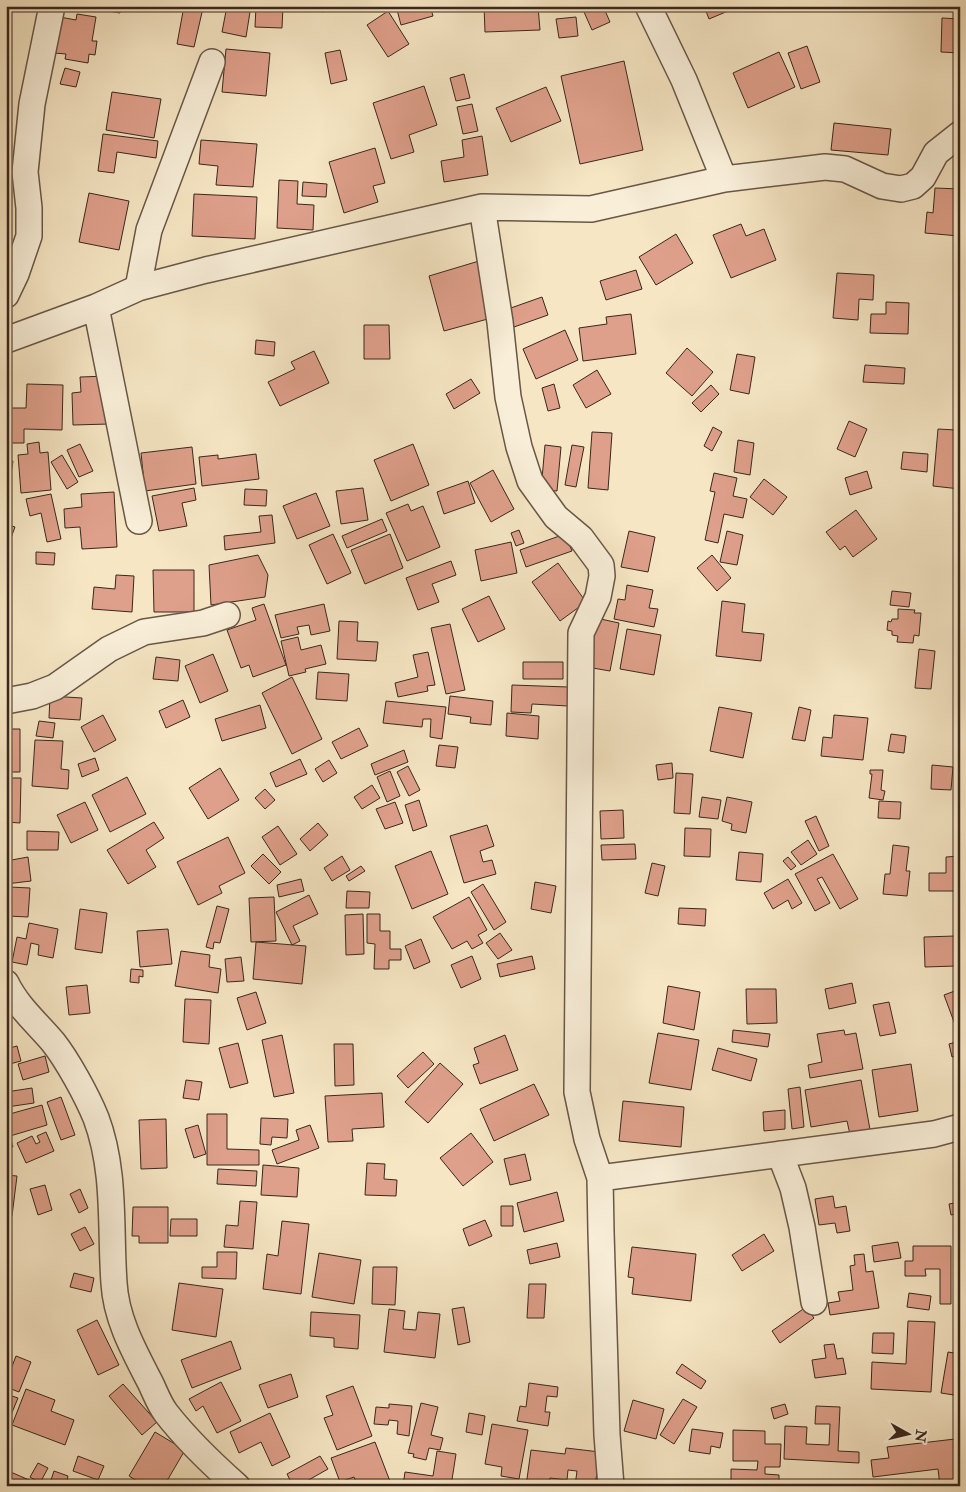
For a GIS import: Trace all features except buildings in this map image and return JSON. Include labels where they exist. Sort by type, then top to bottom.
[{"type":"street","points":[[6,295],[16,274],[29,236],[29,208],[25,172],[32,104],[52,6]]},
{"type":"street","points":[[648,6],[684,80],[724,179]]},
{"type":"street","points":[[138,288],[149,230],[212,62]]},
{"type":"street","points":[[6,339],[96,307],[138,288],[206,270],[482,207],[591,209],[724,179],[825,166],[845,169],[882,186],[901,189],[913,186],[923,177],[936,153],[960,134]]},
{"type":"street","points":[[482,207],[500,322],[508,397],[518,447],[530,481],[556,517],[581,538],[602,565],[598,598],[581,633],[577,1092],[587,1139],[600,1178],[607,1435],[611,1486]]},
{"type":"street","points":[[96,307],[139,522]]},
{"type":"street","points":[[6,701],[32,696],[55,686],[109,649],[144,632],[203,623],[227,615]]},
{"type":"street","points":[[6,983],[20,1003],[55,1044],[83,1090],[96,1119],[105,1150],[113,1217],[114,1285],[124,1329],[164,1411],[199,1453],[237,1486]]},
{"type":"street","points":[[600,1178],[934,1134],[960,1127]]},
{"type":"street","points":[[780,1154],[793,1188],[802,1227],[814,1302]]}]
